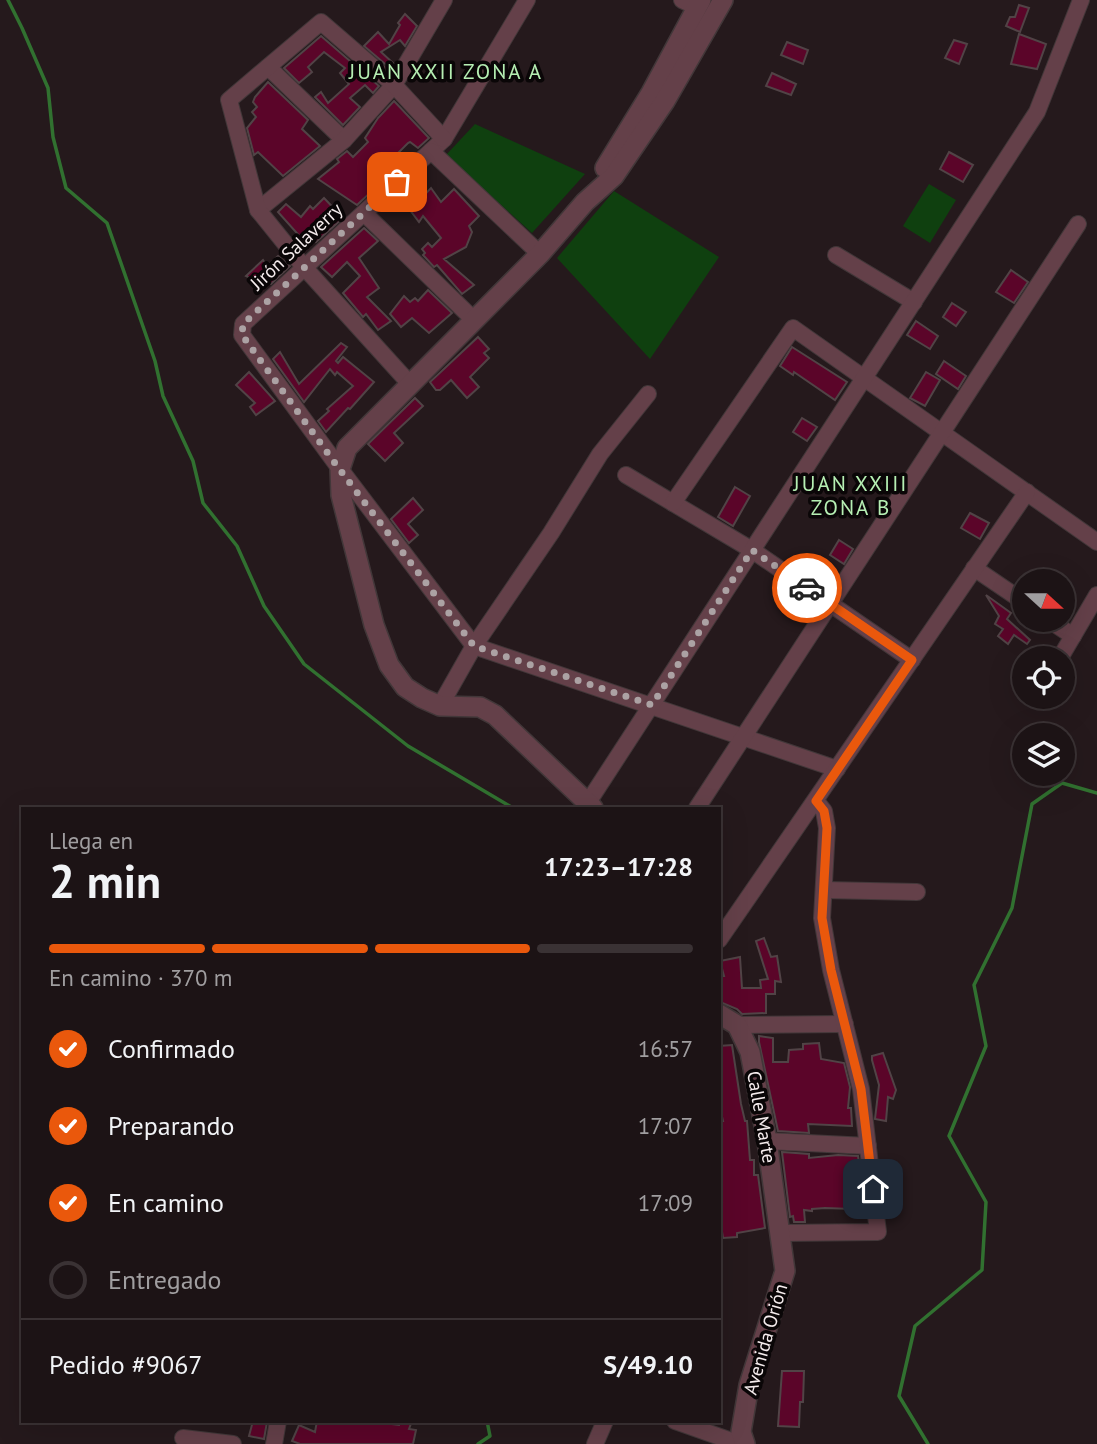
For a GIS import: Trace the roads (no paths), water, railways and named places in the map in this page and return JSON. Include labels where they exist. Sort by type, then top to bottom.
[{"type":"street","points":[[258,210],[344,140],[394,85],[444,0]]},
{"type":"street","name":"Jirón Salaverry","points":[[340,470],[242,335],[243,324],[444,139],[527,0]]},
{"type":"street","points":[[723,0],[665,101],[614,176],[585,202],[540,254],[347,448],[340,470],[341,495],[373,625],[389,665],[405,687],[440,706],[480,707],[495,715],[590,806],[652,705],[1037,112],[1081,0]]},
{"type":"street","points":[[585,202],[651,93],[693,2]]},
{"type":"street","points":[[411,384],[304,267],[258,210],[229,100],[321,22],[394,85],[444,139]]},
{"type":"street","points":[[268,67],[344,140]]},
{"type":"street","points":[[431,151],[540,254]]},
{"type":"street","points":[[364,213],[474,320]]},
{"type":"street","points":[[698,807],[1078,224]]},
{"type":"street","points":[[836,255],[914,302]]},
{"type":"street","points":[[673,503],[793,328],[1097,542]]},
{"type":"street","points":[[440,706],[474,646],[551,534],[600,454],[648,394]]},
{"type":"street","points":[[340,470],[474,646],[837,769]]},
{"type":"street","points":[[626,475],[752,550],[912,660]]},
{"type":"street","points":[[721,937],[1027,492]]},
{"type":"street","points":[[974,568],[1012,594]]},
{"type":"street","points":[[1067,646],[1097,595]]},
{"type":"street","points":[[1067,632],[1073,636]]},
{"type":"street","points":[[780,1233],[878,1232],[861,1089],[831,970],[822,918],[827,828],[824,811],[816,801]]},
{"type":"street","points":[[824,890],[917,892]]},
{"type":"street","points":[[721,1015],[737,1025],[845,1024]]},
{"type":"street","name":"Calle Marte","points":[[737,1025],[750,1052],[767,1141],[780,1233]]},
{"type":"street","points":[[767,1141],[868,1146]]},
{"type":"street","name":"Avenida Orión","points":[[742,1444],[741,1432],[749,1385],[785,1271],[780,1233]]},
{"type":"street","points":[[274,1444],[278,1423]]},
{"type":"street","points":[[595,1444],[604,1423]]},
{"type":"street","points":[[681,1423],[742,1444]]},
{"type":"street","points":[[687,1444],[694,1427]]},
{"type":"street","points":[[183,1438],[233,1444]]},
{"type":"waterway","points":[[8,0],[48,88],[53,137],[66,188],[107,223],[155,361],[163,396],[193,461],[203,503],[237,546],[264,606],[304,664],[408,746],[511,807]]},
{"type":"waterway","points":[[928,1444],[899,1396],[915,1326],[982,1270],[986,1202],[949,1136],[986,1046],[974,985],[1012,908],[1032,804],[1062,783],[1097,793]]},
{"type":"waterway","points":[[478,1444],[490,1436],[487,1423]]},
{"type":"district","name":"JUAN XXII ZONA A","points":[[446,72]]},
{"type":"district","name":"JUAN XXIII ZONA B","points":[[851,496]]}]
